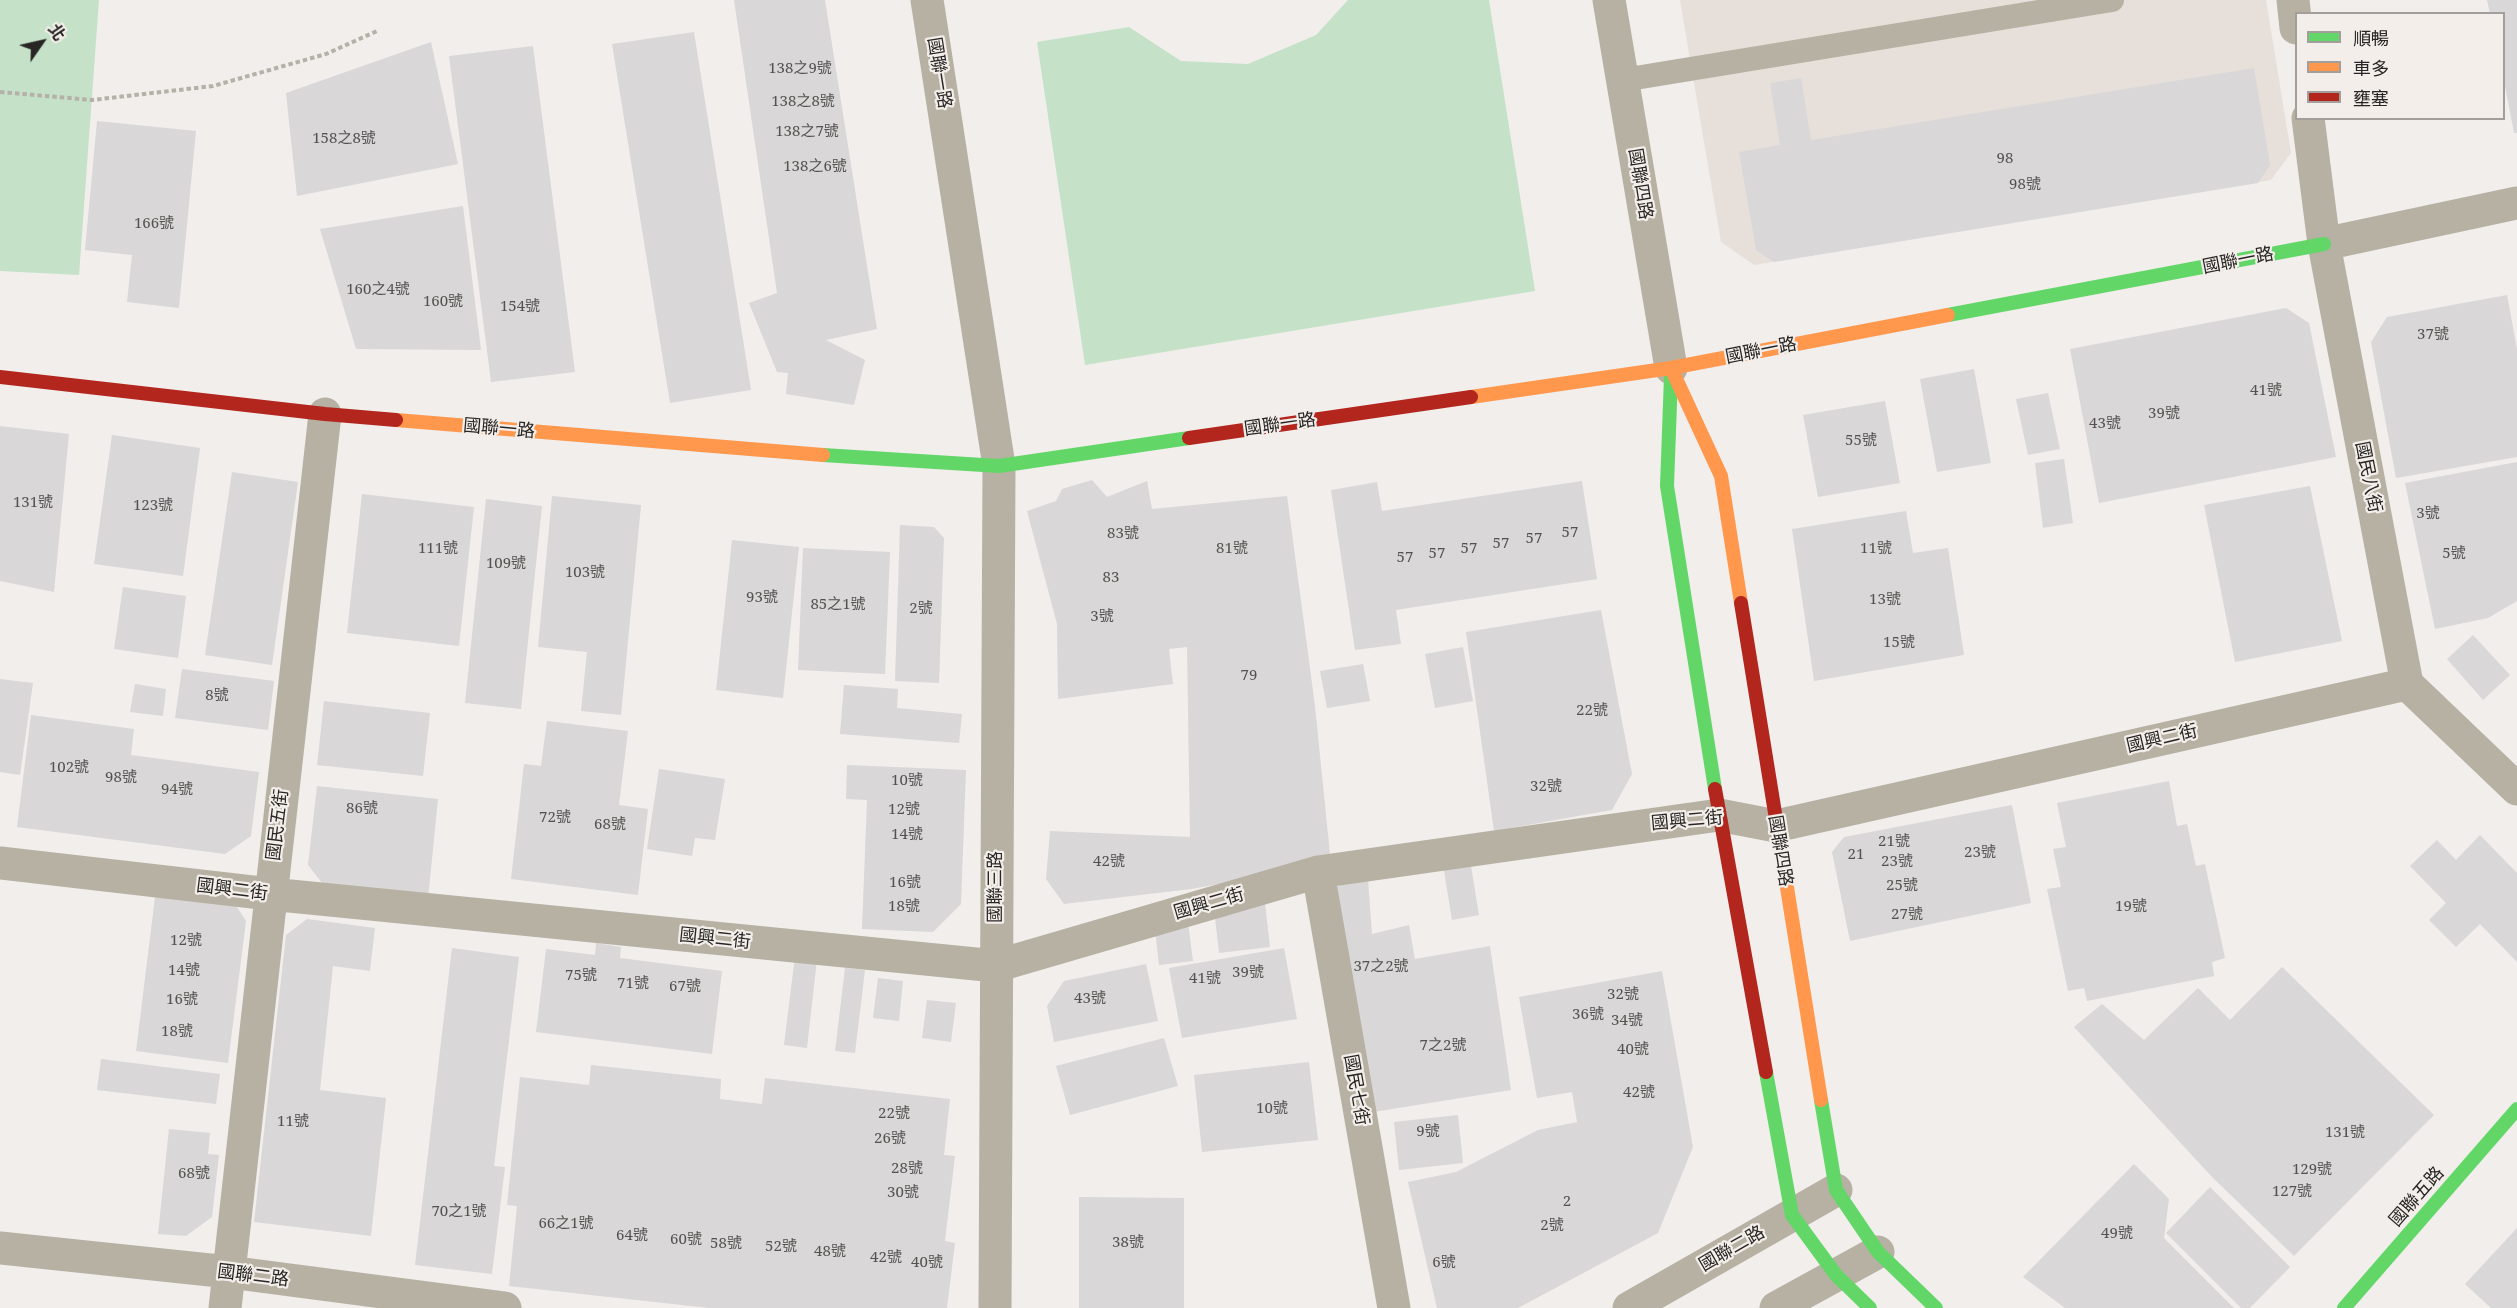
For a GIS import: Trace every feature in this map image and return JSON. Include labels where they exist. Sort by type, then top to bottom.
[{"type":"street","name":"國聯一路","points":[[927,0],[999,466]]},
{"type":"street","name":"國聯四路","points":[[1609,0],[1671,368],[1667,486],[1719,815],[1792,1215],[1836,1275],[1870,1308]]},
{"type":"street","points":[[2293,0],[2295,19]]},
{"type":"street","name":"國民八街","points":[[2308,120],[2324,244],[2407,684]]},
{"type":"street","name":"國聯一路","points":[[0,377],[325,414],[891,461],[999,466],[1671,368],[2324,244],[2517,203]]},
{"type":"street","name":"國聯四路","points":[[1671,368],[1721,476],[1836,1190],[1878,1252],[1936,1308]]},
{"type":"street","name":"國民五街","points":[[225,1308],[325,414]]},
{"type":"street","name":"國聯三路","points":[[995,1308],[999,466]]},
{"type":"street","points":[[2407,684],[2517,789]]},
{"type":"street","name":"國興二街","points":[[0,863],[270,894],[996,966],[1318,872],[1719,815],[1776,826],[2407,684]]},
{"type":"street","name":"國民七街","points":[[1318,872],[1394,1308]]},
{"type":"street","name":"國聯五路","points":[[2344,1308],[2517,1109]]},
{"type":"street","name":"國聯二路","points":[[1629,1308],[1836,1190]]},
{"type":"street","name":"國聯二路","points":[[0,1248],[229,1272],[504,1308]]},
{"type":"street","points":[[1776,1308],[1878,1252]]},
{"type":"lane","points":[[1623,80],[2112,0]]},
{"type":"path","points":[[0,92],[92,100],[213,86],[326,54],[377,31]]},
{"type":"shaded area","points":[[1680,0],[2266,0],[2291,153],[2271,180],[1754,265],[1721,242]]},
{"type":"green space","points":[[0,0],[99,0],[79,275],[0,271]]},
{"type":"green space","points":[[1348,0],[1489,0],[1535,291],[1085,365],[1037,42],[1129,27],[1181,61],[1248,64],[1316,35]]},
{"type":"building","points":[[734,0],[825,0],[877,329],[826,340],[865,360],[854,405],[786,394],[788,373],[777,372],[749,303],[777,293]]},
{"type":"building","points":[[2487,0],[2517,0],[2517,133],[2514,133],[2505,86],[2505,12],[2490,12]]},
{"type":"building","points":[[694,32],[751,390],[670,403],[612,44]]},
{"type":"building","points":[[431,42],[458,164],[297,196],[286,93]]},
{"type":"building","points":[[533,46],[575,372],[491,382],[449,56]]},
{"type":"building","points":[[2254,68],[2270,165],[2258,183],[1774,262],[1756,250],[1739,152],[1780,145],[1770,83],[1801,78],[1811,140]]},
{"type":"building","points":[[97,121],[196,131],[179,308],[127,302],[132,255],[85,250]]},
{"type":"building","points":[[463,206],[481,350],[356,349],[320,229]]},
{"type":"building","points":[[2507,295],[2517,349],[2517,457],[2396,478],[2371,342],[2387,317]]},
{"type":"building","points":[[2286,308],[2309,323],[2336,457],[2099,503],[2070,349]]},
{"type":"building","points":[[1974,369],[1991,463],[1937,472],[1920,379]]},
{"type":"building","points":[[2048,393],[2060,449],[2028,455],[2016,399]]},
{"type":"building","points":[[1885,401],[1900,483],[1818,497],[1803,415]]},
{"type":"building","points":[[0,426],[69,434],[54,592],[0,581]]},
{"type":"building","points":[[112,435],[200,448],[183,576],[94,564]]},
{"type":"building","points":[[2064,459],[2073,523],[2043,528],[2035,463]]},
{"type":"building","points":[[2517,462],[2517,601],[2488,618],[2435,629],[2405,483]]},
{"type":"building","points":[[232,472],[298,482],[272,665],[205,655]]},
{"type":"building","points":[[1092,480],[1107,497],[1147,481],[1152,509],[1287,496],[1315,706],[1331,864],[1191,889],[1064,904],[1046,879],[1050,831],[1190,837],[1187,647],[1169,649],[1173,684],[1058,699],[1057,624],[1027,511],[1056,501],[1062,489]]},
{"type":"building","points":[[1582,481],[1597,579],[1396,610],[1401,644],[1355,650],[1331,490],[1377,482],[1382,511]]},
{"type":"building","points":[[2310,486],[2342,641],[2235,662],[2204,505]]},
{"type":"building","points":[[362,494],[474,507],[459,646],[347,633]]},
{"type":"building","points":[[552,496],[641,505],[621,715],[581,711],[587,652],[538,647]]},
{"type":"building","points":[[486,499],[542,506],[521,709],[465,703]]},
{"type":"building","points":[[1906,511],[1913,553],[1948,548],[1964,655],[1814,681],[1792,529]]},
{"type":"building","points":[[900,525],[934,527],[944,538],[939,683],[895,681]]},
{"type":"building","points":[[732,540],[799,547],[783,698],[716,690]]},
{"type":"building","points":[[803,548],[890,552],[885,674],[798,670]]},
{"type":"building","points":[[123,587],[186,596],[178,658],[114,649]]},
{"type":"building","points":[[1601,610],[1632,774],[1612,810],[1494,831],[1466,632]]},
{"type":"building","points":[[2473,635],[2510,675],[2483,700],[2447,659]]},
{"type":"building","points":[[1463,647],[1473,701],[1435,708],[1425,654]]},
{"type":"building","points":[[1363,664],[1370,701],[1327,708],[1320,671]]},
{"type":"building","points":[[182,669],[274,681],[268,730],[175,718]]},
{"type":"building","points":[[0,679],[33,683],[20,775],[0,772]]},
{"type":"building","points":[[135,684],[166,689],[163,716],[130,712]]},
{"type":"building","points":[[844,685],[898,689],[897,708],[962,714],[959,743],[840,734]]},
{"type":"building","points":[[324,701],[430,713],[423,776],[317,765]]},
{"type":"building","points":[[31,715],[134,729],[131,755],[259,772],[251,836],[225,854],[17,827]]},
{"type":"building","points":[[547,721],[628,731],[619,805],[648,809],[638,895],[511,879],[524,764],[541,766]]},
{"type":"building","points":[[847,765],[966,770],[961,904],[933,932],[862,929],[867,800],[846,799]]},
{"type":"building","points":[[659,769],[725,779],[715,840],[695,838],[692,856],[647,849]]},
{"type":"building","points":[[2169,781],[2177,826],[2187,824],[2196,866],[2205,864],[2225,958],[2212,962],[2214,976],[2087,1001],[2084,988],[2068,991],[2047,889],[2061,887],[2053,849],[2066,847],[2057,803]]},
{"type":"building","points":[[317,786],[438,799],[428,899],[326,888],[308,865]]},
{"type":"building","points":[[2012,805],[2031,903],[1850,941],[1832,852],[1844,837]]},
{"type":"building","points":[[2480,835],[2517,873],[2517,962],[2480,924],[2456,947],[2429,920],[2446,903],[2410,866],[2437,840],[2456,860]]},
{"type":"building","points":[[1470,860],[1479,915],[1452,920],[1443,865]]},
{"type":"building","points":[[1367,866],[1372,934],[1409,925],[1415,959],[1490,946],[1511,1090],[1367,1113],[1337,887]]},
{"type":"building","points":[[156,889],[231,898],[246,921],[228,1063],[136,1051]]},
{"type":"building","points":[[1265,903],[1270,947],[1219,953],[1214,909]]},
{"type":"building","points":[[1186,907],[1193,961],[1159,965],[1153,911]]},
{"type":"building","points":[[307,919],[375,928],[370,971],[333,966],[320,1090],[386,1098],[371,1236],[254,1222],[286,935]]},
{"type":"building","points":[[596,943],[621,947],[620,958],[722,971],[712,1054],[536,1032],[546,949],[595,955]]},
{"type":"building","points":[[452,948],[519,957],[494,1166],[505,1167],[492,1274],[415,1265]]},
{"type":"building","points":[[1284,948],[1297,1019],[1182,1038],[1169,968]]},
{"type":"building","points":[[795,956],[817,959],[807,1048],[784,1045]]},
{"type":"building","points":[[1146,964],[1158,1021],[1054,1042],[1047,1006],[1064,981]]},
{"type":"building","points":[[2282,967],[2434,1115],[2294,1256],[2212,1177],[2074,1027],[2102,1004],[2144,1040],[2198,988],[2230,1020]]},
{"type":"building","points":[[845,968],[865,970],[855,1053],[835,1051]]},
{"type":"building","points":[[1662,971],[1693,1147],[1658,1233],[1518,1308],[1437,1308],[1408,1182],[1456,1172],[1538,1130],[1577,1122],[1572,1092],[1537,1098],[1519,997]]},
{"type":"building","points":[[878,978],[903,981],[899,1021],[873,1018]]},
{"type":"building","points":[[927,1000],[956,1003],[951,1042],[922,1038]]},
{"type":"building","points":[[1164,1038],[1178,1086],[1070,1115],[1056,1066]]},
{"type":"building","points":[[101,1059],[220,1074],[216,1104],[97,1090]]},
{"type":"building","points":[[1309,1062],[1318,1140],[1202,1152],[1194,1075]]},
{"type":"building","points":[[591,1065],[721,1079],[720,1099],[762,1104],[765,1078],[950,1099],[944,1155],[955,1156],[945,1241],[955,1243],[947,1308],[709,1308],[509,1286],[517,1206],[507,1205],[520,1077],[589,1085]]},
{"type":"building","points":[[1458,1115],[1463,1163],[1399,1170],[1394,1122]]},
{"type":"building","points":[[169,1129],[210,1133],[208,1154],[219,1155],[212,1217],[186,1236],[158,1234]]},
{"type":"building","points":[[2134,1164],[2169,1199],[2164,1238],[2234,1308],[2065,1308],[2023,1277]]},
{"type":"building","points":[[2210,1187],[2290,1267],[2250,1308],[2241,1308],[2166,1233]]},
{"type":"building","points":[[1079,1197],[1184,1198],[1184,1308],[1079,1308]]},
{"type":"building","points":[[2517,1228],[2517,1308],[2491,1308],[2465,1284]]},
{"type":"traffic: fast","points":[[1948,315],[2324,244]]},
{"type":"traffic: fast","points":[[1671,376],[1667,486],[1715,789]]},
{"type":"traffic: fast","points":[[823,455],[999,466],[1189,438]]},
{"type":"traffic: fast","points":[[1766,1072],[1792,1215],[1836,1275],[1870,1308]]},
{"type":"traffic: fast","points":[[1821,1100],[1836,1190],[1878,1252],[1936,1308]]},
{"type":"traffic: fast","points":[[2344,1308],[2517,1109]]},
{"type":"traffic: slow","points":[[1471,397],[1671,368],[1948,315]]},
{"type":"traffic: slow","points":[[1671,368],[1721,476],[1741,603]]},
{"type":"traffic: slow","points":[[396,420],[823,455]]},
{"type":"traffic: slow","points":[[1781,850],[1821,1100]]},
{"type":"traffic: jam","points":[[0,377],[396,420]]},
{"type":"traffic: jam","points":[[1189,438],[1471,397]]},
{"type":"traffic: jam","points":[[1741,603],[1781,850]]},
{"type":"traffic: jam","points":[[1715,789],[1766,1072]]}]
